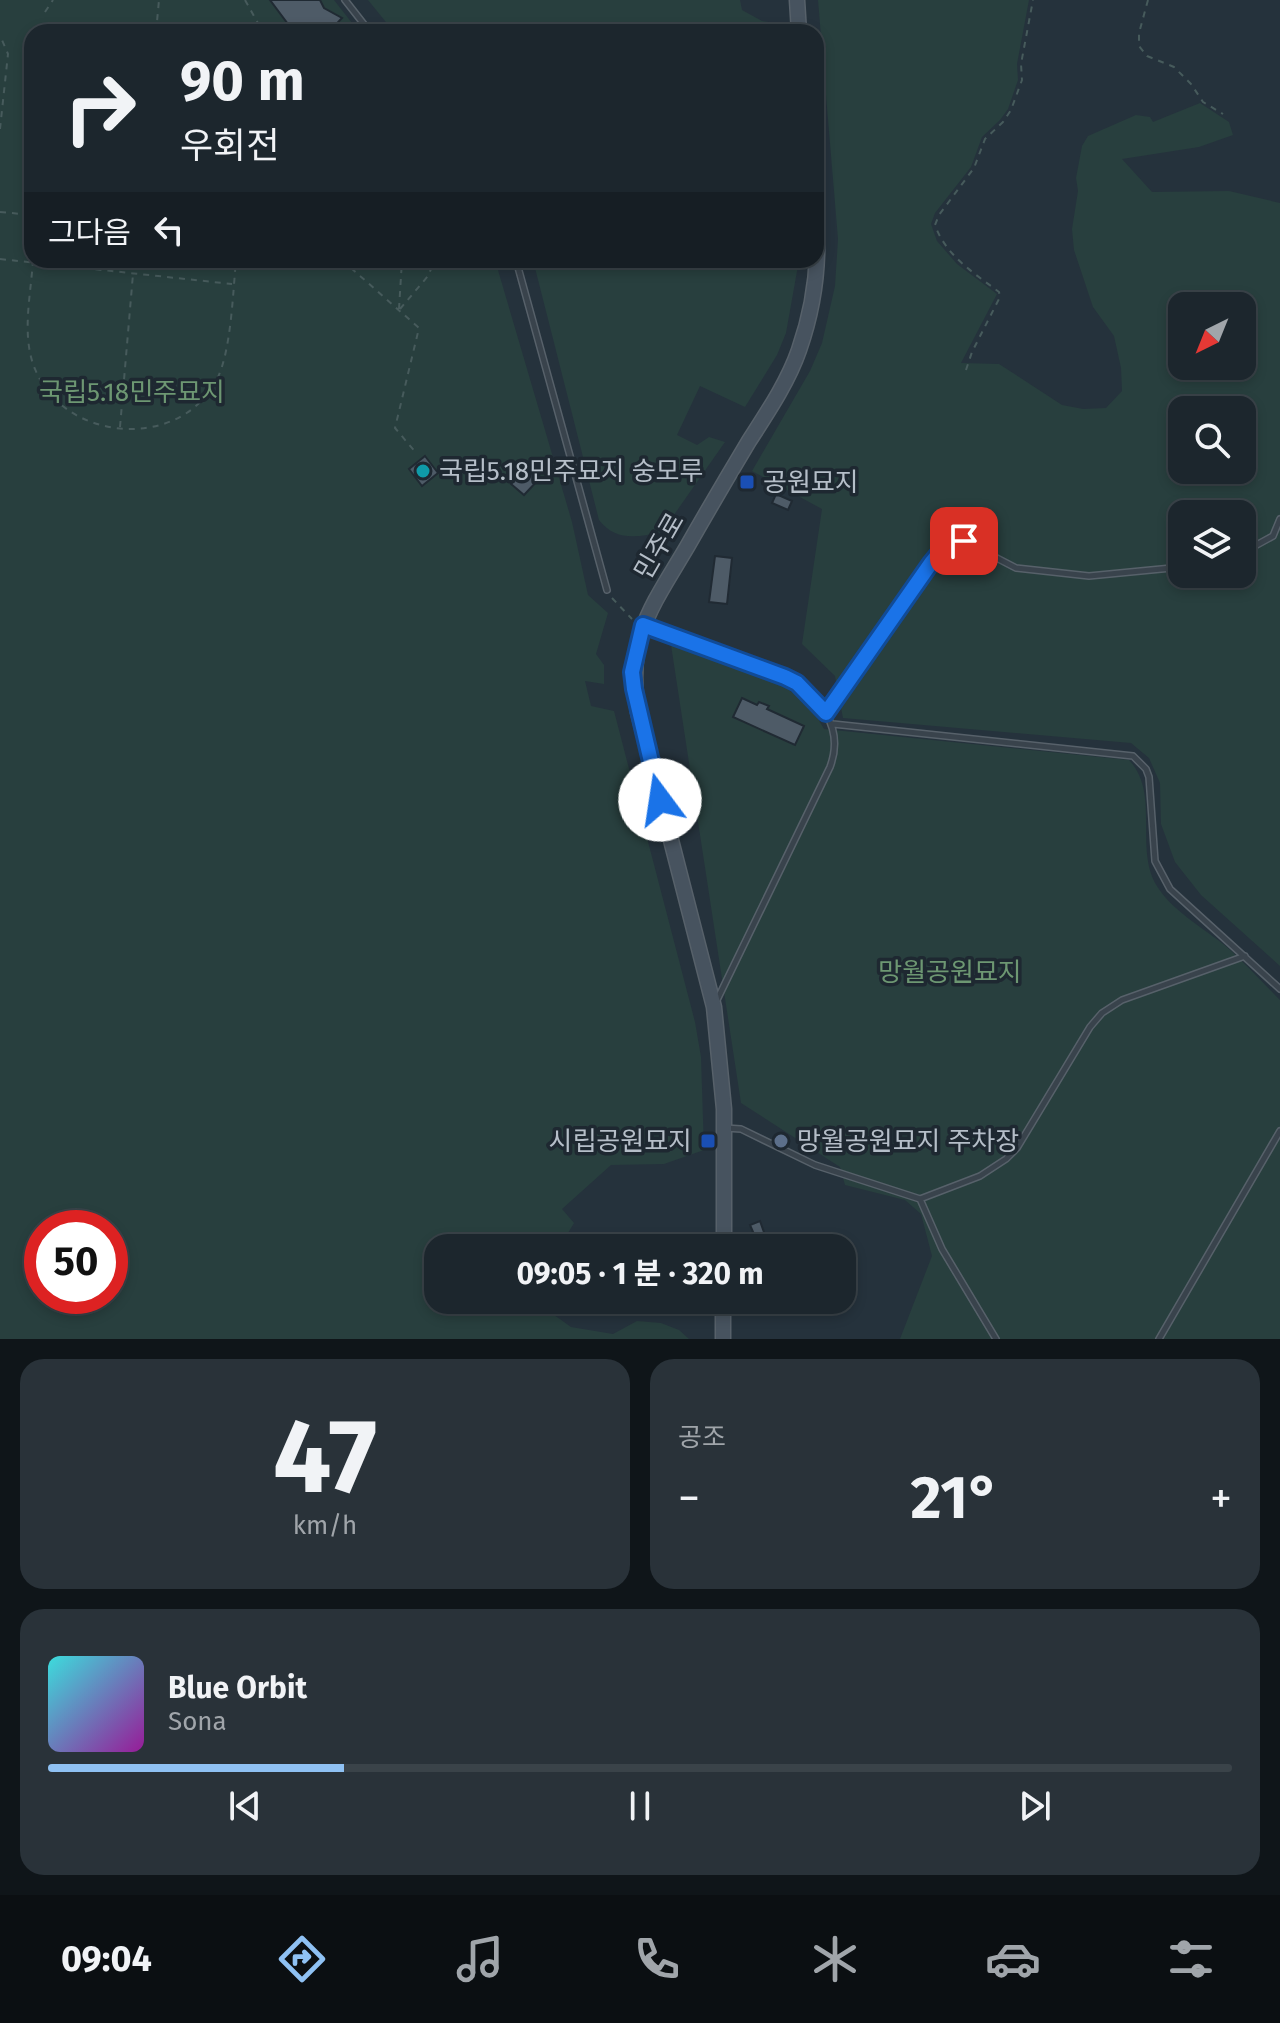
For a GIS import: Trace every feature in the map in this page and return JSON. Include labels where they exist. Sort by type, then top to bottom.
[{"type":"main road","points":[[797,0],[798,24]]},
{"type":"main road","name":"민주로","points":[[724,1234],[724,1128],[714,1007],[638,712],[632,672],[643,625],[772,404],[798,352],[811,307],[818,268]]},
{"type":"main road","points":[[723,1314],[723,1339]]},
{"type":"lane","points":[[345,0],[364,24]]},
{"type":"lane","points":[[518,268],[607,590]]},
{"type":"lane","points":[[1256,545],[1273,536],[1280,519]]},
{"type":"lane","points":[[826,713],[874,641],[949,541],[964,541],[1016,568],[1089,576],[1168,568]]},
{"type":"lane","points":[[643,625],[797,683],[826,713],[833,724],[837,744],[830,767],[714,1007]]},
{"type":"lane","points":[[833,724],[1133,756],[1146,769],[1149,777],[1153,847],[1159,872],[1184,904],[1280,989]]},
{"type":"lane","points":[[724,1128],[741,1129],[815,1165],[920,1199],[980,1176],[1017,1148],[1090,1027],[1110,1006],[1245,956]]},
{"type":"lane","points":[[1159,1339],[1280,1131]]},
{"type":"lane","points":[[920,1199],[942,1249],[996,1339]]},
{"type":"path","points":[[45,12],[53,0]]},
{"type":"path","points":[[157,24],[159,0]]},
{"type":"path","points":[[245,0],[258,24]]},
{"type":"path","points":[[966,370],[1000,297],[999,292],[959,262],[938,235],[935,225],[974,168],[985,139],[1011,110],[1022,80],[1021,64],[1033,0]]},
{"type":"path","points":[[1148,0],[1139,33],[1139,46],[1147,56],[1174,67],[1203,102],[1223,114]]},
{"type":"path","points":[[0,129],[8,54],[2,40]]},
{"type":"path","points":[[0,212],[24,214]]},
{"type":"path","points":[[0,259],[24,261]]},
{"type":"path","points":[[33,268],[29,343],[40,379],[53,397],[78,417],[120,429],[145,429],[167,423],[185,414],[207,395],[224,362],[235,268]]},
{"type":"path","points":[[83,268],[233,284]]},
{"type":"path","points":[[351,268],[419,328],[395,428],[417,454]]},
{"type":"path","points":[[399,310],[402,268]]},
{"type":"path","points":[[399,310],[432,268]]},
{"type":"path","points":[[120,429],[133,274]]},
{"type":"path","points":[[607,590],[619,608],[643,625]]},
{"type":"green space","name":"국립5.18민주묘지","points":[[0,0],[334,0],[353,24],[24,24],[24,268],[497,268],[572,522],[588,595],[608,613],[596,654],[604,665],[604,684],[585,681],[591,706],[614,711],[695,1022],[701,1057],[704,1150],[664,1164],[611,1165],[562,1209],[574,1223],[567,1234],[424,1234],[424,1314],[553,1314],[571,1327],[613,1334],[637,1321],[661,1323],[679,1330],[689,1339],[0,1339]]},
{"type":"green space","points":[[368,0],[740,0],[742,10],[762,21],[781,24],[388,24]]},
{"type":"green space","points":[[818,0],[1029,0],[1017,64],[1018,80],[1008,109],[982,137],[971,167],[935,213],[931,224],[937,241],[957,264],[997,294],[961,363],[999,364],[1062,405],[1083,409],[1106,408],[1122,391],[1114,336],[1093,307],[1074,250],[1072,229],[1082,146],[1088,136],[1136,115],[1150,117],[1153,122],[1200,103],[1229,122],[1233,135],[1199,147],[1122,159],[1152,192],[1229,191],[1280,203],[1280,966],[1201,895],[1175,862],[1161,824],[1160,783],[1149,758],[1131,743],[843,718],[835,676],[802,644],[822,509],[752,471],[810,371],[822,343],[835,286],[838,239],[824,72],[824,24],[820,24]]},
{"type":"green space","points":[[535,268],[798,268],[786,333],[777,355],[745,407],[700,386],[677,435],[697,445],[709,437],[725,442],[662,532],[620,535],[599,520]]},
{"type":"green space","name":"망월공원묘지","points":[[671,645],[735,665],[777,683],[812,710],[824,729],[1129,760],[1143,788],[1149,868],[1155,883],[1170,902],[1228,948],[1280,1000],[1280,1339],[900,1339],[932,1256],[921,1214],[905,1200],[845,1185],[840,1167],[741,1103]]},
{"type":"building","points":[[270,0],[320,0],[324,8],[342,18],[336,24],[288,24]]},
{"type":"building","name":"국립5.18민주묘지 숭모루","points":[[425,456],[438,473],[422,486],[409,469]]},
{"type":"building","points":[[527,466],[540,478],[524,495],[511,484]]},
{"type":"building","points":[[776,494],[792,501],[788,510],[772,503]]},
{"type":"building","points":[[715,556],[732,558],[727,604],[709,602]]},
{"type":"building","points":[[742,698],[757,705],[759,702],[769,706],[767,709],[804,726],[795,745],[733,717]]},
{"type":"building","points":[[760,1221],[765,1234],[754,1234],[750,1225]]},
{"type":"place","name":"국립5.18민주묘지 숭모루","points":[[423,471]]},
{"type":"place","name":"공원묘지","points":[[747,482]]},
{"type":"place","name":"시립공원묘지","points":[[708,1141]]},
{"type":"place","name":"망월공원묘지 주차장","points":[[781,1141]]},
{"type":"route","points":[[660,800],[638,712],[632,672],[643,625],[785,677],[797,683],[826,713],[931,563],[949,541],[964,541]]}]
